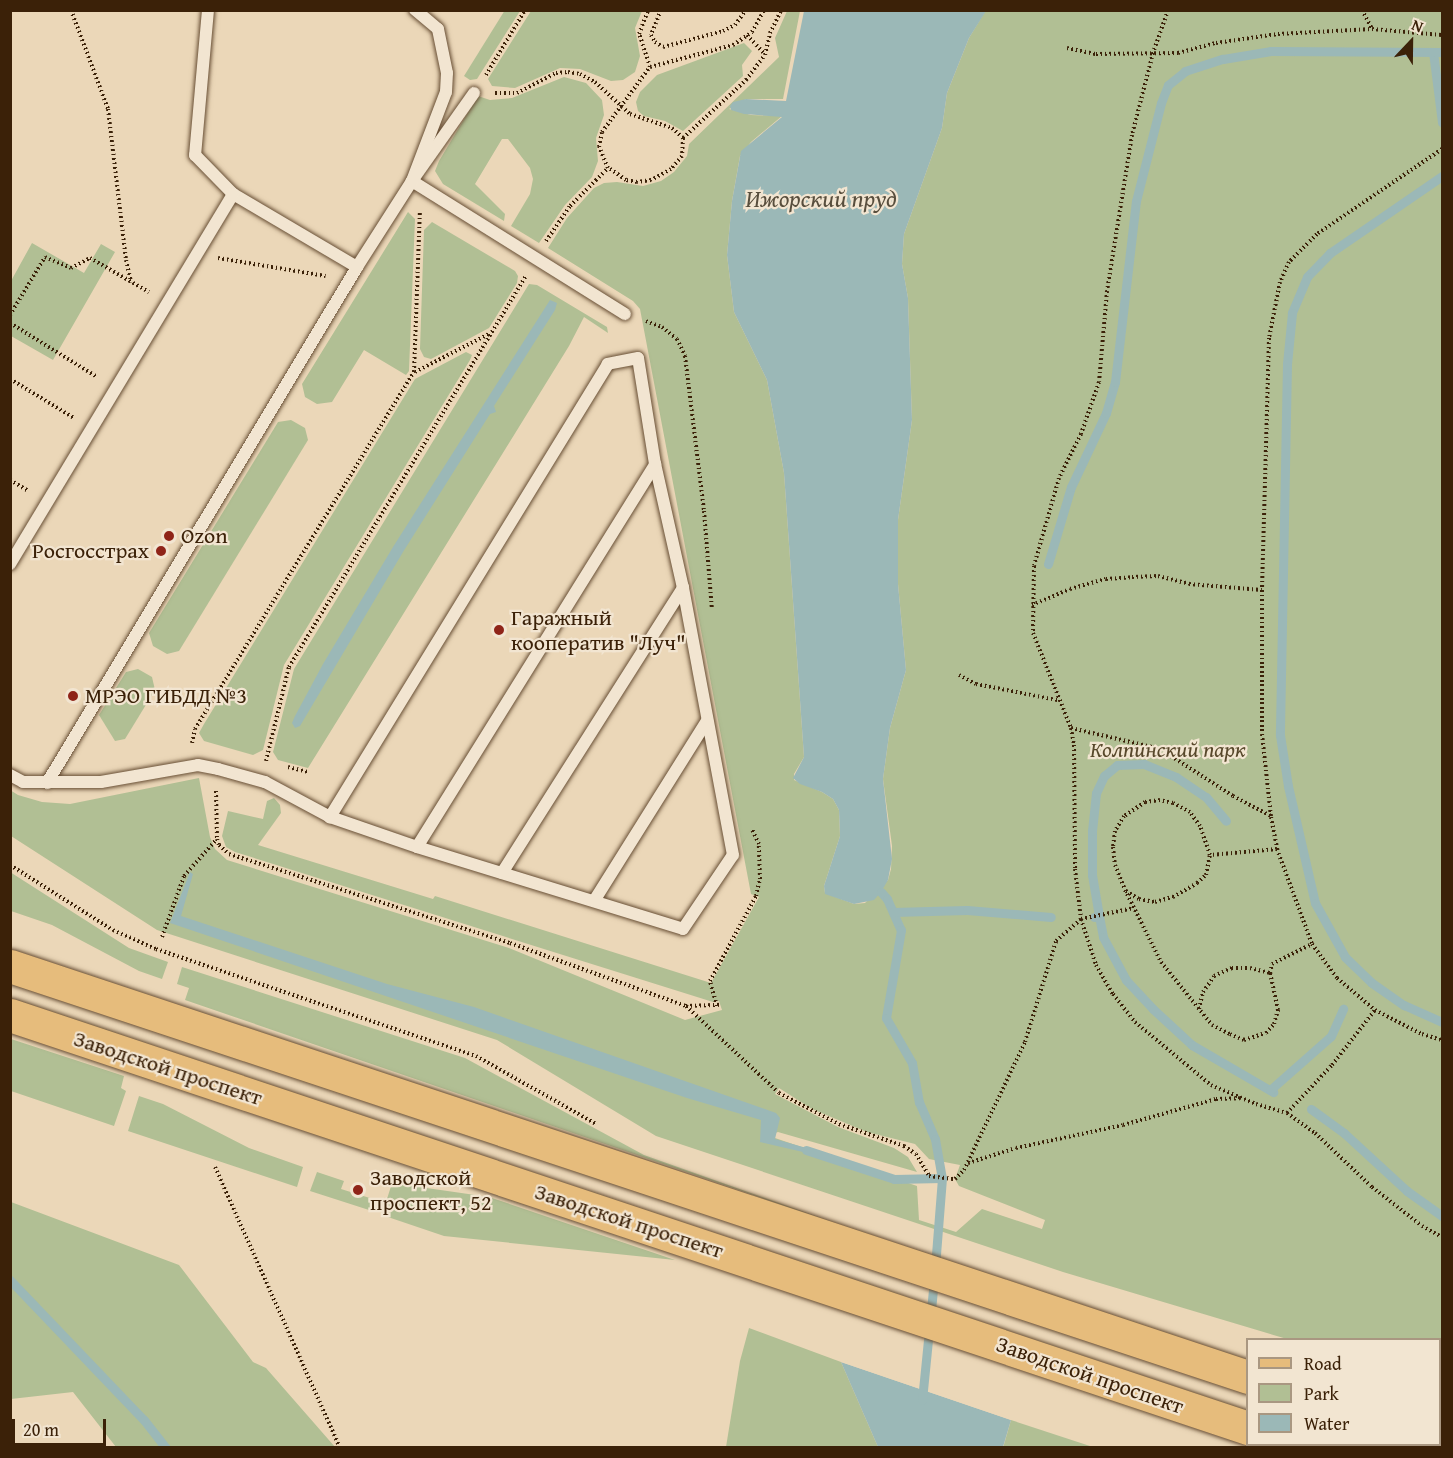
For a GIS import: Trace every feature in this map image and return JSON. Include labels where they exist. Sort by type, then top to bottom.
[{"type":"main road","name":"Заводской проспект","points":[[10,966],[1246,1376]]},
{"type":"main road","name":"Заводской проспект","points":[[10,1015],[1246,1427]]},
{"type":"lane","points":[[208,10],[195,155],[232,194],[357,267]]},
{"type":"lane","points":[[412,181],[446,92],[447,74],[438,29],[415,10]]},
{"type":"lane","points":[[47,783],[357,267],[412,181],[476,91]]},
{"type":"lane","points":[[412,181],[535,260],[626,314]]},
{"type":"lane","points":[[10,564],[232,194]]},
{"type":"lane","points":[[10,775],[23,782],[101,782],[198,765],[218,769],[265,782],[330,817],[417,847],[683,928],[733,855],[683,588],[655,464],[638,358],[608,364],[330,817]]},
{"type":"lane","points":[[417,847],[655,464]]},
{"type":"lane","points":[[502,873],[683,588]]},
{"type":"lane","points":[[594,901],[707,722]]},
{"type":"path","points":[[71,10],[108,109],[130,282]]},
{"type":"path","points":[[525,10],[476,91],[517,93],[548,77],[568,72],[595,82],[620,106],[643,120],[672,128],[685,138]]},
{"type":"path","points":[[648,10],[639,34],[650,67]]},
{"type":"path","points":[[661,10],[651,35],[655,42],[663,47],[723,31],[735,25],[746,10]]},
{"type":"path","points":[[764,10],[749,37],[733,45],[650,67],[620,106],[599,140],[599,147],[608,168],[626,180],[638,182],[651,180],[671,169],[682,156],[685,138],[746,80],[765,54],[770,33],[781,10]]},
{"type":"path","points":[[1168,10],[1153,53],[1132,135],[1107,291],[1099,382],[1081,434],[1059,478],[1034,566],[1033,633],[1071,728],[1076,774],[1075,869],[1081,919],[1096,965],[1113,994],[1135,1022],[1211,1085],[1241,1098],[1287,1113],[1315,1133],[1372,1187],[1422,1226],[1443,1237]]},
{"type":"path","points":[[1362,10],[1372,29]]},
{"type":"path","points":[[1067,48],[1096,54],[1178,53],[1278,34],[1372,29],[1443,34]]},
{"type":"path","points":[[749,37],[765,54]]},
{"type":"path","points":[[1443,149],[1317,234],[1289,262],[1280,282],[1269,338],[1262,590],[1262,734],[1272,817],[1277,849],[1312,944],[1337,978],[1375,1010],[1422,1034],[1443,1040]]},
{"type":"path","points":[[265,762],[289,667],[535,260],[570,206],[608,168]]},
{"type":"path","points":[[192,743],[195,729],[414,372],[420,207],[430,213]]},
{"type":"path","points":[[199,250],[207,256],[337,278]]},
{"type":"path","points":[[10,315],[45,257],[71,268],[90,258],[150,293]]},
{"type":"path","points":[[518,268],[528,274]]},
{"type":"path","points":[[10,323],[98,378]]},
{"type":"path","points":[[414,372],[492,333]]},
{"type":"path","points":[[1032,605],[1070,589],[1106,579],[1132,577],[1158,576],[1188,584],[1262,590]]},
{"type":"path","points":[[959,675],[976,684],[1058,700]]},
{"type":"path","points":[[1071,728],[1152,747],[1272,817]]},
{"type":"path","points":[[218,769],[216,782],[217,839],[222,850],[236,857],[510,943],[686,1006],[721,1005]]},
{"type":"path","points":[[1125,890],[1139,899],[1155,902],[1173,897],[1206,875],[1210,855],[1200,826],[1190,812],[1173,802],[1160,800],[1145,802],[1124,816],[1115,831],[1115,865],[1125,890],[1161,962],[1212,1025],[1244,1040],[1266,1033],[1274,1024],[1278,1010],[1270,973],[1272,964],[1312,944]]},
{"type":"path","points":[[162,938],[184,876],[217,839]]},
{"type":"path","points":[[1210,855],[1277,849]]},
{"type":"path","points":[[10,865],[113,930],[145,944],[476,1056],[602,1127]]},
{"type":"path","points":[[686,1006],[779,1093],[839,1124],[904,1146],[916,1154],[929,1176],[955,1179],[967,1163],[1025,1042],[1056,941],[1081,919],[1134,908]]},
{"type":"path","points":[[1199,1010],[1203,992],[1215,976],[1232,968],[1270,973]]},
{"type":"path","points":[[1287,1113],[1332,1065],[1375,1010]]},
{"type":"path","points":[[967,1163],[1016,1148],[1123,1125],[1216,1099],[1241,1098]]},
{"type":"path","points":[[215,1167],[340,1448]]},
{"type":"green space","points":[[505,10],[520,11],[477,79],[470,80],[464,76]]},
{"type":"green space","name":"Колпинский парк","points":[[986,10],[1442,11],[1442,1386],[1441,1338],[1284,1338],[1063,1272],[656,1136],[497,1040],[157,930],[11,836],[10,790],[18,795],[42,802],[70,804],[199,778],[210,837],[215,849],[227,860],[509,948],[685,1020],[722,1010],[719,1001],[713,1002],[235,852],[226,847],[222,836],[228,811],[263,819],[267,801],[274,798],[280,805],[281,813],[258,845],[433,899],[435,896],[711,983],[759,897],[751,894],[640,309],[633,301],[548,248],[567,218],[594,188],[604,183],[617,182],[643,186],[661,181],[674,172],[687,156],[689,144],[779,57],[775,38],[787,11],[800,11],[783,99],[746,99],[729,109],[751,115],[782,116],[751,142],[740,156],[732,201],[727,255],[734,312],[767,380],[784,473],[804,757],[794,774],[794,780],[833,799],[839,810],[840,836],[824,886],[825,893],[854,904],[865,903],[888,880],[891,869],[892,846],[883,779],[890,728],[906,670],[898,584],[898,520],[912,420],[908,298],[902,264],[904,234],[942,128],[947,93],[969,38]],"holes":[[[779,1088],[812,1109],[867,1132],[915,1144],[929,1159],[960,1165],[955,1179],[959,1186],[1045,1220],[1042,1229],[982,1209],[956,1232],[919,1220],[917,1186],[772,1137],[772,1134],[778,1132],[917,1172],[908,1157],[894,1148],[838,1127],[775,1094]]]},
{"type":"green space","points":[[531,11],[642,11],[635,28],[640,56],[635,72],[623,80],[611,81],[580,69],[560,68],[515,88],[492,86],[488,79]]},
{"type":"green space","points":[[744,43],[752,51],[742,65],[743,76],[683,131],[665,121],[644,116],[638,111],[636,102],[640,92],[657,75]]},
{"type":"green space","points":[[564,77],[586,83],[602,100],[604,115],[596,138],[598,161],[592,177],[565,205],[539,243],[511,226],[530,194],[533,179],[530,168],[508,139],[502,139],[475,184],[505,214],[504,221],[443,184],[435,171],[478,96],[490,100],[512,98]]},
{"type":"green space","points":[[408,212],[415,219],[409,371],[406,375],[364,350],[332,402],[317,404],[305,397],[302,384]]},
{"type":"green space","points":[[432,222],[515,271],[518,276],[517,283],[489,328],[431,359],[424,357],[420,349],[424,230]]},
{"type":"green space","points":[[32,243],[84,273],[101,244],[115,252],[53,360],[11,336],[11,281]]},
{"type":"green space","points":[[529,284],[537,285],[607,327],[608,333],[584,317],[569,346],[308,768],[278,760],[273,752],[294,669]]},
{"type":"green space","points":[[466,352],[472,355],[470,360],[284,665],[263,750],[253,755],[204,741],[199,733],[204,724],[415,379]]},
{"type":"green space","points":[[291,420],[305,428],[308,440],[179,651],[167,654],[153,646],[149,633],[278,422]]},
{"type":"green space","points":[[138,669],[152,677],[155,690],[125,739],[115,741],[99,715],[126,672]]},
{"type":"green space","points":[[10,872],[129,948],[168,962],[162,979],[139,971],[52,925],[11,911]]},
{"type":"green space","points":[[182,967],[465,1058],[644,1155],[841,1225],[185,1000],[189,988],[177,984]]},
{"type":"green space","points":[[11,1039],[124,1076],[121,1088],[126,1091],[114,1126],[11,1091]]},
{"type":"green space","points":[[139,1096],[163,1104],[249,1148],[303,1167],[297,1187],[128,1131]]},
{"type":"green space","points":[[317,1172],[344,1181],[341,1189],[373,1199],[369,1210],[310,1191]]},
{"type":"green space","points":[[392,1183],[489,1197],[675,1260],[444,1236],[382,1215]]},
{"type":"green space","points":[[11,1202],[179,1265],[253,1362],[266,1368],[335,1447],[116,1447],[73,1392],[11,1399]]},
{"type":"green space","points":[[749,1328],[841,1362],[878,1447],[726,1447],[740,1361]]},
{"type":"green space","points":[[1011,1420],[1093,1447],[1003,1448]]},
{"type":"water","name":"Ижорский пруд","points":[[804,11],[986,11],[969,38],[947,93],[942,128],[904,234],[902,264],[908,298],[912,420],[898,520],[898,584],[906,670],[890,728],[883,779],[892,859],[888,880],[881,892],[874,900],[854,904],[825,894],[824,886],[840,836],[839,810],[833,799],[822,792],[800,784],[793,778],[804,757],[784,473],[767,380],[734,312],[727,255],[732,201],[741,151],[782,117],[744,114],[731,110],[730,106],[733,102],[746,99],[786,101]]},
{"type":"water","points":[[550,300],[557,303],[555,310],[494,406],[496,412],[490,414],[403,552],[300,726],[295,728],[292,723],[295,716],[323,664],[393,547]]},
{"type":"water","points":[[190,872],[193,874],[181,916],[387,984],[474,1007],[776,1113],[780,1118],[775,1139],[817,1151],[816,1155],[760,1142],[761,1120],[687,1098],[170,923]]},
{"type":"water","points":[[841,1362],[1011,1420],[1003,1447],[878,1447]]},
{"type":"pier","points":[[842,1359],[1012,1418],[1011,1420],[841,1362]]},
{"type":"waterway","points":[[1048,564],[1071,487],[1106,413],[1115,382],[1136,201],[1161,103],[1168,85],[1185,71],[1223,59],[1271,51],[1442,52]]},
{"type":"waterway","points":[[1433,52],[1442,122]]},
{"type":"waterway","points":[[1442,176],[1330,253],[1307,277],[1292,313],[1287,364],[1280,735],[1288,786],[1315,903],[1345,957],[1372,983],[1404,1005],[1442,1022]]},
{"type":"waterway","points":[[1099,916],[1092,875],[1092,831],[1096,793],[1104,776],[1117,765],[1144,764],[1176,777],[1206,797],[1226,821]]},
{"type":"waterway","points":[[881,892],[887,899],[901,930],[886,1018],[912,1063],[919,1102],[935,1139],[942,1178],[935,1266]]},
{"type":"waterway","points":[[893,912],[967,910],[1051,917]]},
{"type":"waterway","points":[[1094,917],[1099,916],[1103,937],[1126,980],[1153,1009],[1192,1045],[1273,1092]]},
{"type":"waterway","points":[[1270,1090],[1331,1036],[1343,1009]]},
{"type":"waterway","points":[[1311,1109],[1344,1133],[1407,1191],[1442,1216]]},
{"type":"waterway","points":[[806,1150],[894,1179],[942,1178]]},
{"type":"waterway","points":[[10,1280],[144,1420],[166,1448]]},
{"type":"waterway","points":[[922,1400],[934,1280]]},
{"type":"place","name":"Ozon","points":[[169,536]]},
{"type":"place","name":"Росгосстрах","points":[[161,551]]},
{"type":"place","name":"Гаражный кооператив \"Луч\"","points":[[499,630]]},
{"type":"place","name":"МРЭО ГИБДД №3","points":[[73,696]]},
{"type":"place","name":"Заводской проспект, 52","points":[[358,1190]]}]
